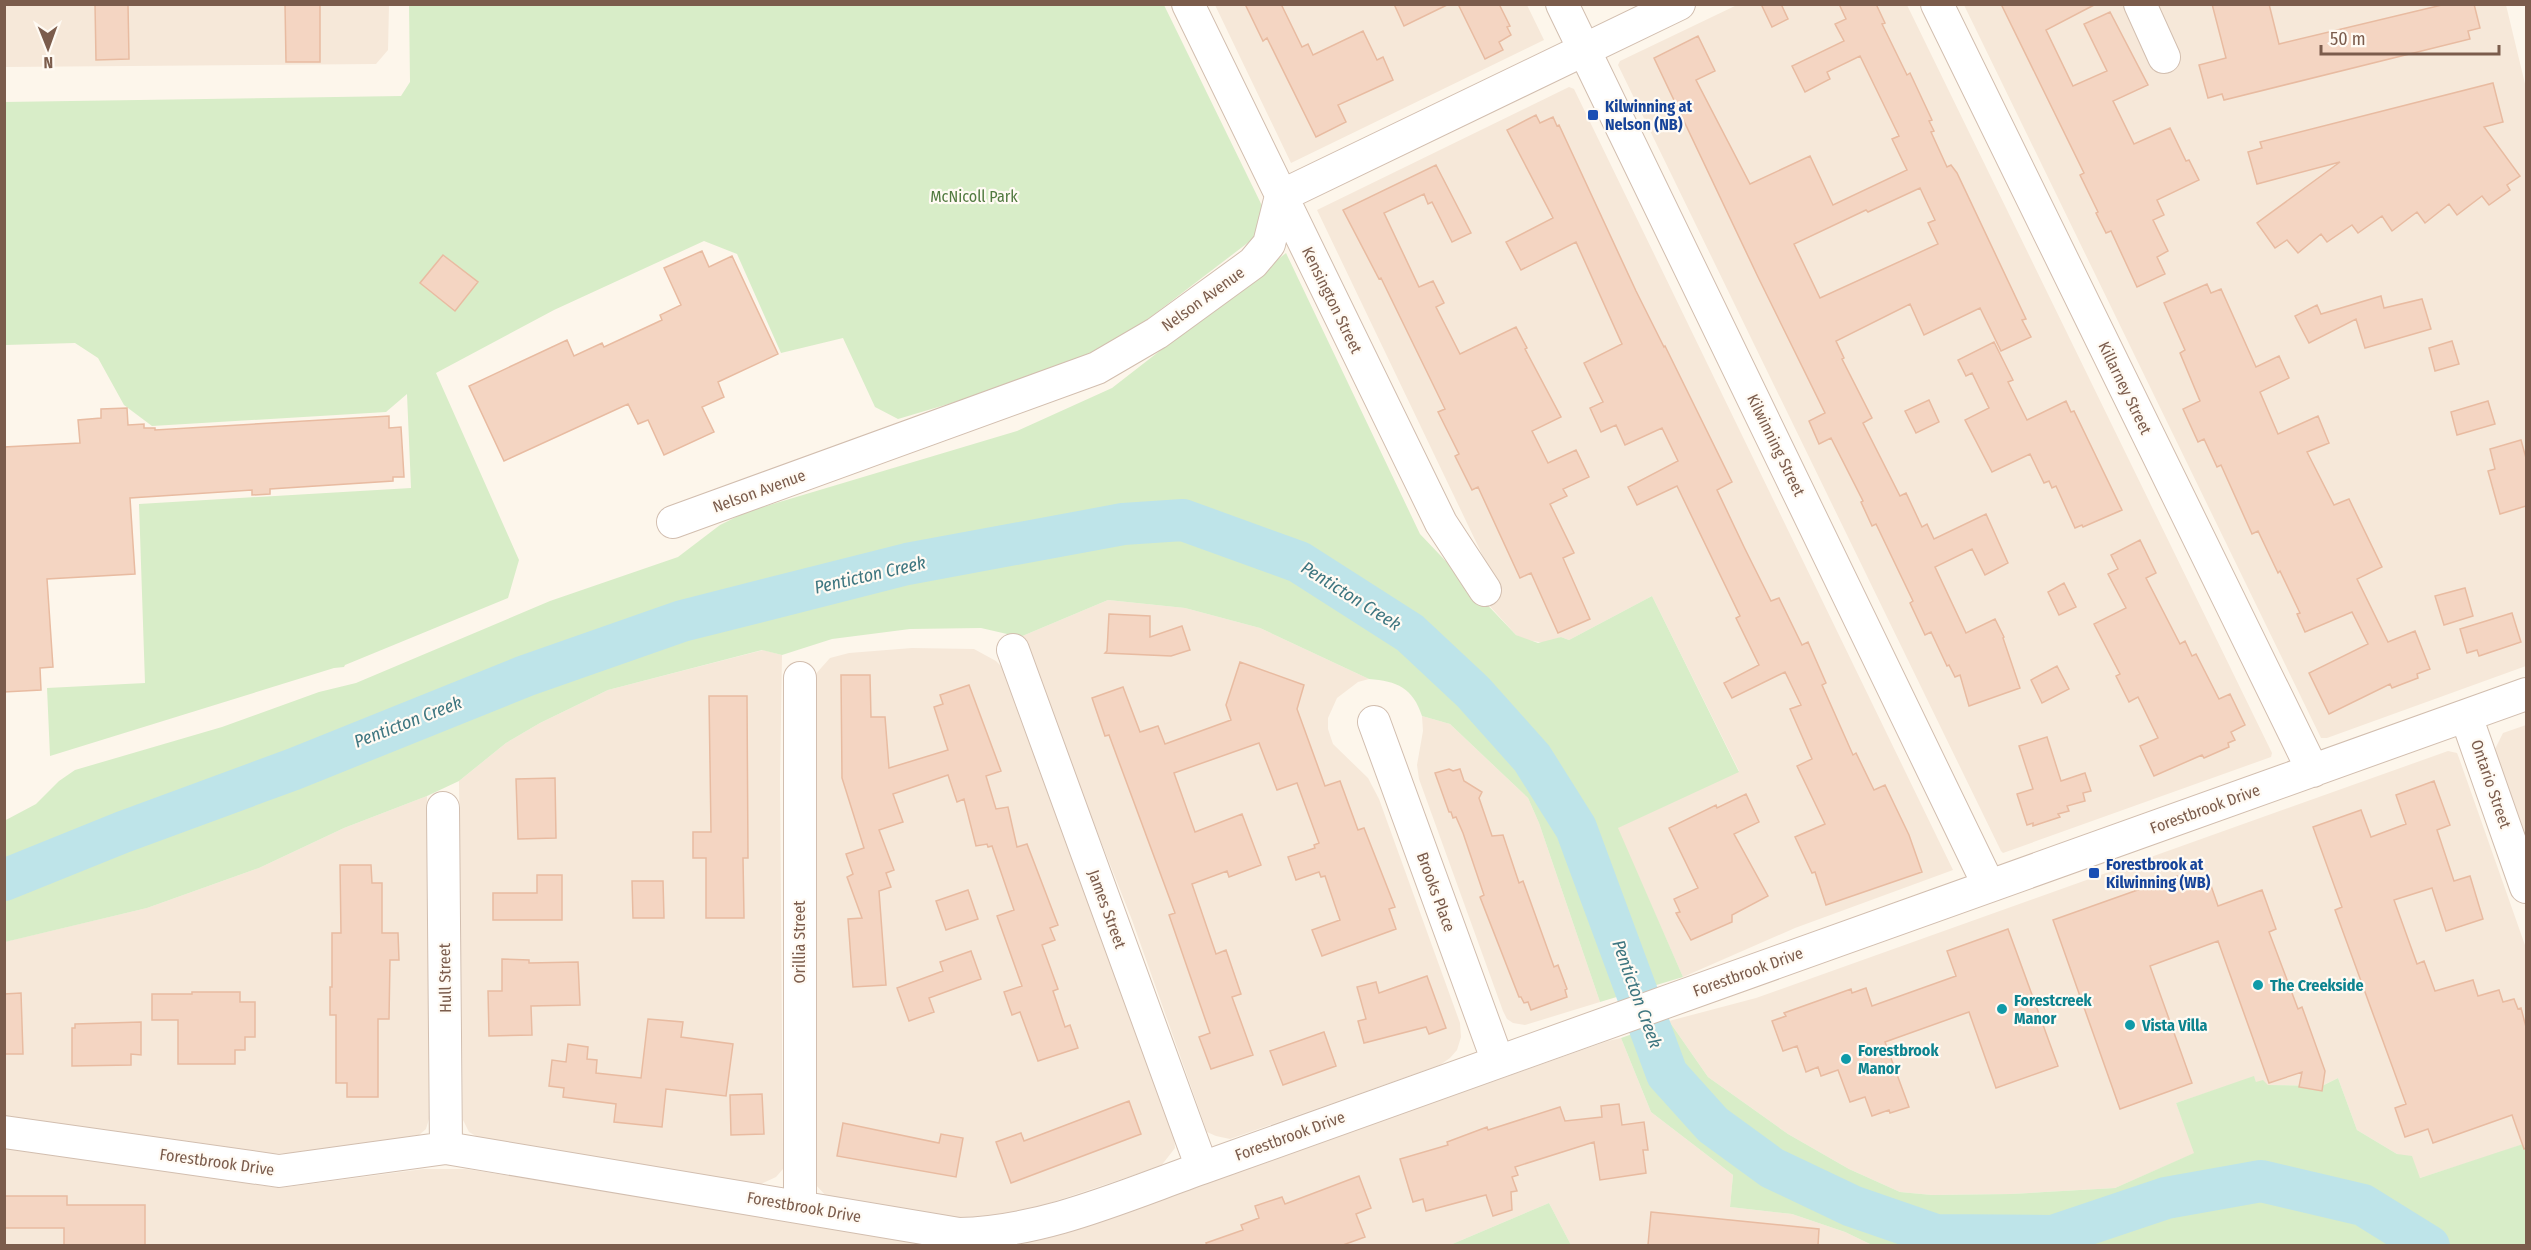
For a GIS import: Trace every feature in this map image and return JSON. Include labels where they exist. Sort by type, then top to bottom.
[{"type":"street","name":"Kensington Street","points":[[1188,4],[1442,524],[1485,590]]},
{"type":"street","name":"Kilwinning Street","points":[[1562,4],[1989,886]]},
{"type":"street","points":[[1281,196],[1679,4]]},
{"type":"street","name":"Killarney Street","points":[[1937,4],[2313,771]]},
{"type":"street","points":[[2140,4],[2164,57]]},
{"type":"street","name":"Nelson Avenue","points":[[673,522],[1097,368],[1157,333],[1253,263],[1269,244],[1281,196]]},
{"type":"street","name":"James Street","points":[[1013,650],[1202,1168]]},
{"type":"street","name":"Orillia Street","points":[[800,678],[800,1207]]},
{"type":"street","name":"Forestbrook Drive","points":[[4,1132],[279,1171],[446,1148],[959,1234],[989,1233],[1050,1221],[1202,1168],[2526,694]]},
{"type":"street","name":"Ontario Street","points":[[2466,716],[2526,887]]},
{"type":"street","name":"Brooks Place","points":[[1374,722],[1498,1062]]},
{"type":"street","name":"Hull Street","points":[[443,808],[446,1148]]},
{"type":"shaded area","points":[[4,5],[389,5],[388,50],[376,64],[5,67]]},
{"type":"shaded area","points":[[1215,5],[1527,5],[1544,40],[1291,163]]},
{"type":"shaded area","points":[[1737,5],[1907,5],[2272,753],[2271,757],[2003,853],[2001,851],[1618,65],[1620,61]]},
{"type":"shaded area","points":[[1964,5],[2506,5],[2526,88],[2526,666],[2327,738],[2321,738]]},
{"type":"shaded area","points":[[1569,87],[1574,89],[1953,870],[1795,928],[1683,977],[1617,828],[1739,771],[1652,596],[1569,640],[1561,637],[1545,643],[1526,640],[1516,635],[1486,602],[1501,594],[1317,210]]},
{"type":"shaded area","points":[[1108,600],[1185,608],[1260,628],[1369,679],[1358,682],[1337,698],[1328,718],[1328,729],[1333,744],[1368,778],[1379,799],[1460,1023],[1461,1037],[1457,1050],[1450,1058],[1440,1065],[1230,1139],[1207,1132],[1132,920],[1020,637]]},
{"type":"shaded area","points":[[912,648],[974,649],[996,661],[1008,673],[1022,702],[1174,1138],[1175,1148],[1161,1166],[1020,1213],[976,1218],[950,1217],[827,1197],[815,1184],[813,677],[830,658],[849,653]]},
{"type":"shaded area","points":[[763,650],[782,655],[780,781],[783,1169],[776,1177],[761,1184],[481,1139],[469,1132],[463,1120],[459,781],[506,743],[540,723],[608,690]]},
{"type":"shaded area","points":[[1422,716],[1450,724],[1528,798],[1539,823],[1600,1002],[1525,1025],[1513,1023],[1507,1019],[1419,779],[1417,765],[1423,731]]},
{"type":"shaded area","points":[[2526,725],[2526,841],[2494,751],[2503,733]]},
{"type":"shaded area","points":[[2448,751],[2457,753],[2459,758],[2526,948],[2526,1143],[2501,1152],[2420,1178],[2406,1157],[2357,1130],[2338,1078],[2322,1086],[2268,1085],[2256,1082],[2254,1077],[2176,1103],[2195,1153],[2115,1188],[2011,1194],[1932,1195],[1900,1192],[1849,1169],[1788,1134],[1708,1077],[1669,1021],[1756,998]]},
{"type":"shaded area","points":[[427,796],[429,1119],[426,1129],[419,1135],[303,1153],[261,1154],[5,1116],[4,942],[147,908],[259,868],[344,828]]},
{"type":"shaded area","points":[[1621,1038],[1651,1112],[1733,1175],[1730,1207],[1792,1214],[1845,1232],[1872,1245],[1571,1245],[1549,1203],[1450,1245],[984,1246],[1057,1235]]},
{"type":"shaded area","points":[[5,1148],[280,1188],[423,1169],[466,1169],[954,1246],[5,1246]]},
{"type":"green space","name":"McNicoll Park","points":[[409,5],[1164,5],[1267,216],[1258,235],[1093,361],[898,419],[875,407],[843,338],[781,353],[737,254],[704,241],[554,310],[436,373],[519,560],[508,598],[344,667],[334,668],[50,756],[47,688],[145,683],[139,504],[411,488],[407,394],[386,412],[152,426],[124,405],[98,358],[75,343],[5,345],[4,102],[401,96],[410,82]]},
{"type":"green space","points":[[1286,253],[1420,534],[1516,635],[1538,643],[1561,637],[1569,640],[1652,596],[1739,772],[1618,828],[1683,977],[1600,1002],[1539,823],[1528,798],[1450,724],[1422,716],[1414,699],[1403,688],[1396,684],[1369,679],[1260,628],[1185,608],[1108,600],[1020,637],[981,628],[910,629],[832,639],[782,655],[762,650],[608,690],[540,723],[506,743],[459,781],[344,828],[259,868],[147,908],[5,942],[4,821],[36,804],[59,781],[75,770],[222,727],[319,692],[356,683],[550,601],[678,557],[720,525],[746,512],[1017,431],[1112,388]]},
{"type":"green space","points":[[1669,1021],[1708,1077],[1788,1134],[1849,1169],[1900,1192],[1932,1195],[2011,1194],[2115,1188],[2194,1153],[2176,1103],[2254,1076],[2256,1082],[2263,1080],[2268,1085],[2322,1086],[2338,1078],[2357,1130],[2397,1154],[2412,1156],[2420,1178],[2526,1143],[2526,1245],[1872,1245],[1845,1232],[1792,1214],[1730,1207],[1733,1175],[1651,1112],[1621,1038]]},
{"type":"green space","points":[[1549,1203],[1571,1245],[1450,1245]]},
{"type":"building","points":[[95,4],[128,4],[129,59],[96,60]]},
{"type":"building","points":[[285,4],[320,4],[320,62],[286,62]]},
{"type":"building","points":[[1245,4],[1281,4],[1302,47],[1308,44],[1313,55],[1363,31],[1377,60],[1383,57],[1393,80],[1338,105],[1346,122],[1316,137],[1267,38],[1263,41]]},
{"type":"building","points":[[1394,4],[1449,4],[1404,26]]},
{"type":"building","points":[[1458,4],[1499,4],[1510,26],[1507,27],[1511,35],[1499,42],[1503,50],[1485,59]]},
{"type":"building","points":[[1761,4],[1781,4],[1788,19],[1772,27]]},
{"type":"building","points":[[1839,4],[1876,4],[1885,23],[1882,24],[1907,75],[1910,73],[1932,120],[1929,121],[1934,131],[1931,132],[1947,167],[1951,165],[1957,173],[2026,319],[2022,320],[2031,337],[2001,351],[1980,308],[1924,335],[1910,304],[1836,341],[1844,358],[1842,359],[1872,418],[1863,423],[1900,496],[1906,493],[1922,527],[1927,524],[1934,539],[1986,514],[2008,563],[1985,575],[1972,549],[1935,567],[1966,633],[1995,619],[2004,637],[2020,688],[1969,706],[1960,675],[1955,677],[1949,665],[1947,666],[1931,632],[1925,635],[1910,603],[1913,601],[1876,524],[1872,526],[1861,502],[1863,501],[1831,438],[1819,444],[1809,421],[1825,413],[1654,58],[1698,36],[1715,71],[1696,80],[1750,184],[1810,156],[1833,205],[1907,170],[1892,139],[1899,136],[1860,56],[1827,72],[1830,79],[1805,92],[1792,66],[1844,41],[1835,24],[1846,19]],"holes":[[[1920,188],[1935,220],[1928,223],[1938,244],[1820,298],[1794,244],[1866,210],[1868,212]]]},
{"type":"building","points":[[2001,4],[2096,4],[2046,30],[2073,86],[2107,71],[2084,24],[2110,12],[2148,85],[2113,101],[2134,144],[2170,128],[2186,161],[2189,160],[2199,180],[2157,200],[2164,215],[2153,220],[2168,251],[2157,257],[2165,274],[2137,287],[2111,231],[2106,233],[2096,213],[2098,212],[2080,175],[2084,173]]},
{"type":"building","points":[[2212,4],[2269,4],[2279,44],[2446,4],[2474,4],[2480,28],[2468,31],[2470,39],[2224,100],[2222,94],[2208,98],[2199,65],[2226,58]]},
{"type":"building","points":[[2493,83],[2503,122],[2484,127],[2520,176],[2507,185],[2510,190],[2489,205],[2482,196],[2457,215],[2449,204],[2425,223],[2417,212],[2392,231],[2382,216],[2358,233],[2352,225],[2327,242],[2321,234],[2298,253],[2287,240],[2275,248],[2257,223],[2340,162],[2257,184],[2248,152],[2262,148],[2260,142]]},
{"type":"building","points":[[1536,115],[1540,123],[1553,117],[1557,126],[1559,125],[1636,291],[1732,482],[1717,490],[1745,549],[1771,601],[1779,598],[1802,645],[1808,642],[1826,683],[1822,685],[1853,755],[1856,753],[1874,790],[1885,785],[1909,835],[1922,872],[1826,905],[1815,872],[1812,873],[1795,837],[1825,824],[1797,766],[1812,759],[1790,709],[1801,705],[1785,672],[1732,698],[1724,683],[1759,665],[1736,618],[1740,616],[1677,486],[1637,505],[1628,487],[1678,461],[1662,428],[1625,445],[1616,425],[1601,432],[1590,408],[1603,402],[1584,363],[1622,344],[1576,242],[1521,270],[1506,242],[1553,218],[1507,130]]},
{"type":"building","points":[[1436,165],[1471,233],[1452,242],[1432,202],[1428,204],[1424,194],[1384,213],[1419,287],[1433,281],[1444,303],[1436,307],[1460,354],[1516,327],[1561,417],[1532,431],[1548,463],[1576,450],[1589,477],[1563,489],[1567,496],[1550,504],[1574,553],[1563,558],[1590,619],[1558,633],[1531,573],[1520,578],[1478,487],[1472,490],[1455,456],[1459,454],[1438,412],[1445,409],[1381,278],[1379,279],[1343,210]]},
{"type":"building","points":[[702,251],[709,267],[732,256],[778,354],[718,382],[724,397],[702,407],[714,432],[664,455],[648,420],[638,424],[628,404],[504,461],[469,386],[567,340],[574,356],[602,343],[604,347],[662,320],[660,315],[681,305],[664,268]]},
{"type":"building","points":[[443,255],[478,282],[455,311],[420,283]]},
{"type":"building","points":[[2207,284],[2211,293],[2221,289],[2256,367],[2279,356],[2289,378],[2260,392],[2278,434],[2318,416],[2329,443],[2307,452],[2334,505],[2349,499],[2382,567],[2357,579],[2388,642],[2415,631],[2430,669],[2417,674],[2418,678],[2392,688],[2390,684],[2329,714],[2309,673],[2368,644],[2352,612],[2305,632],[2297,614],[2300,613],[2280,571],[2278,573],[2258,531],[2252,534],[2221,465],[2217,467],[2204,439],[2198,442],[2183,409],[2200,401],[2180,353],[2185,350],[2164,303]]},
{"type":"building","points":[[2381,296],[2384,308],[2422,299],[2431,329],[2365,348],[2356,319],[2309,343],[2295,316],[2317,305],[2321,314]]},
{"type":"building","points":[[2452,341],[2459,364],[2435,371],[2429,348]]},
{"type":"building","points":[[1994,342],[2013,380],[2008,382],[2027,420],[2066,401],[2071,412],[2074,411],[2122,510],[2083,527],[2082,525],[2075,528],[2056,486],[2052,488],[2049,481],[2044,483],[2030,454],[1992,472],[1965,420],[1989,408],[1972,373],[1966,376],[1958,360]]},
{"type":"building","points":[[1929,400],[1939,422],[1916,433],[1905,411]]},
{"type":"building","points":[[2488,401],[2495,424],[2457,435],[2451,412]]},
{"type":"building","points":[[127,408],[128,425],[144,424],[144,428],[155,428],[155,430],[389,416],[389,428],[401,427],[404,477],[393,477],[393,481],[270,489],[270,494],[252,495],[252,490],[130,498],[135,574],[47,579],[53,667],[40,668],[41,690],[4,692],[4,447],[80,443],[78,420],[101,418],[101,409]]},
{"type":"building","points":[[2521,440],[2526,458],[2526,506],[2500,514],[2488,471],[2495,469],[2490,449]]},
{"type":"building","points":[[2140,540],[2156,573],[2146,578],[2180,644],[2185,641],[2192,656],[2196,654],[2219,699],[2230,694],[2245,725],[2231,732],[2235,740],[2228,743],[2229,747],[2204,758],[2202,755],[2154,776],[2140,746],[2158,738],[2138,697],[2129,702],[2116,676],[2120,674],[2094,624],[2126,608],[2108,574],[2118,569],[2111,555]]},
{"type":"building","points":[[2064,583],[2076,607],[2059,615],[2048,592]]},
{"type":"building","points":[[2465,588],[2473,616],[2444,625],[2435,596]]},
{"type":"building","points":[[2512,613],[2521,642],[2479,656],[2477,650],[2467,653],[2460,629]]},
{"type":"building","points":[[1109,614],[1150,616],[1150,637],[1182,626],[1190,650],[1171,656],[1105,653]]},
{"type":"building","points":[[1240,662],[1304,685],[1297,709],[1325,786],[1340,781],[1358,830],[1364,828],[1395,907],[1389,909],[1396,929],[1322,956],[1312,930],[1340,920],[1325,876],[1321,877],[1319,872],[1296,880],[1288,857],[1315,848],[1314,845],[1319,843],[1297,783],[1277,790],[1259,743],[1174,773],[1195,832],[1242,814],[1261,865],[1229,877],[1227,871],[1192,884],[1216,954],[1226,950],[1241,994],[1232,997],[1253,1055],[1211,1069],[1199,1037],[1210,1033],[1169,915],[1175,913],[1109,735],[1105,736],[1092,698],[1123,687],[1140,732],[1158,726],[1165,744],[1231,720],[1226,705]]},
{"type":"building","points":[[2057,666],[2069,689],[2042,703],[2031,680]]},
{"type":"building","points":[[841,675],[870,675],[871,717],[885,717],[889,768],[948,750],[934,707],[943,704],[940,695],[969,685],[1001,771],[986,776],[996,809],[1008,807],[1017,847],[1027,844],[1058,925],[1050,928],[1055,940],[1042,945],[1058,989],[1053,991],[1065,1027],[1070,1025],[1078,1048],[1038,1061],[1020,1012],[1012,1015],[1004,992],[1022,986],[997,916],[1014,910],[992,846],[988,847],[987,844],[976,846],[964,799],[957,802],[948,775],[893,794],[903,822],[879,830],[894,870],[886,873],[891,887],[879,891],[886,985],[853,987],[848,919],[862,918],[847,877],[853,874],[846,854],[864,848],[842,778]]},
{"type":"building","points":[[709,696],[747,696],[748,858],[743,858],[744,918],[706,918],[706,858],[693,858],[693,832],[711,832]]},
{"type":"building","points":[[2047,737],[2061,781],[2085,773],[2091,791],[2083,793],[2085,801],[2067,806],[2069,811],[2058,814],[2060,817],[2033,826],[2033,823],[2027,825],[2017,794],[2033,789],[2019,746]]},
{"type":"building","points":[[1449,769],[1453,771],[1460,769],[1464,781],[1482,792],[1479,798],[1492,836],[1503,835],[1519,883],[1523,881],[1554,967],[1558,965],[1567,989],[1565,990],[1567,997],[1531,1010],[1528,1002],[1524,1003],[1519,997],[1480,897],[1484,895],[1463,833],[1456,817],[1453,818],[1449,812],[1435,773]]},
{"type":"building","points":[[555,778],[556,838],[518,839],[516,779]]},
{"type":"building","points":[[2434,781],[2450,825],[2437,830],[2454,881],[2470,876],[2483,919],[2446,931],[2432,888],[2394,900],[2417,964],[2424,961],[2435,991],[2473,980],[2478,996],[2499,990],[2503,1002],[2514,999],[2518,1009],[2521,1008],[2526,1027],[2526,1148],[2524,1149],[2512,1115],[2433,1143],[2428,1129],[2405,1137],[2395,1108],[2406,1104],[2335,910],[2342,907],[2313,827],[2361,810],[2371,837],[2406,824],[2396,795]]},
{"type":"building","points":[[1746,794],[1759,822],[1734,834],[1768,896],[1732,915],[1732,922],[1691,940],[1676,913],[1680,912],[1674,899],[1698,888],[1669,828],[1716,805],[1717,808]]},
{"type":"building","points":[[340,865],[371,865],[372,883],[382,883],[382,933],[398,933],[399,960],[390,960],[389,1019],[378,1019],[378,1097],[347,1097],[347,1083],[336,1083],[336,1015],[330,1015],[330,987],[332,987],[332,933],[341,933]]},
{"type":"building","points":[[537,875],[562,875],[562,920],[493,920],[493,893],[537,893]]},
{"type":"building","name":"Vista Villa","points":[[2177,876],[2181,887],[2208,877],[2218,906],[2262,890],[2276,929],[2269,932],[2298,1009],[2302,1007],[2325,1071],[2322,1091],[2299,1087],[2302,1072],[2269,1083],[2218,941],[2150,966],[2192,1083],[2120,1109],[2053,920]]},
{"type":"building","points":[[632,881],[663,881],[664,918],[633,918]]},
{"type":"building","points":[[968,890],[978,919],[946,930],[936,901]]},
{"type":"building","points":[[2008,929],[2058,1066],[1996,1088],[1969,1012],[1885,1042],[1909,1107],[1890,1113],[1889,1110],[1872,1116],[1865,1097],[1850,1102],[1838,1070],[1821,1076],[1818,1067],[1806,1072],[1797,1046],[1783,1051],[1772,1021],[1786,1016],[1784,1013],[1851,989],[1852,993],[1866,988],[1872,1006],[1956,976],[1947,951]]},
{"type":"building","points":[[971,951],[981,979],[929,998],[934,1012],[909,1021],[897,988],[943,971],[940,962]]},
{"type":"building","points":[[502,959],[529,960],[529,963],[578,962],[580,1005],[531,1006],[532,1035],[489,1036],[488,991],[502,991]]},
{"type":"building","points":[[1427,976],[1446,1028],[1429,1034],[1426,1027],[1364,1043],[1358,1021],[1366,1019],[1357,987],[1376,982],[1379,993]]},
{"type":"building","points":[[192,992],[240,992],[240,1002],[255,1002],[255,1037],[245,1037],[245,1050],[235,1050],[235,1064],[178,1064],[178,1020],[152,1020],[152,994],[192,994]]},
{"type":"building","points":[[21,993],[23,1054],[4,1054],[4,994]]},
{"type":"building","points":[[648,1019],[683,1022],[681,1037],[733,1044],[726,1096],[666,1089],[662,1127],[614,1122],[616,1104],[563,1097],[564,1088],[549,1086],[552,1060],[566,1062],[568,1044],[588,1047],[587,1059],[597,1060],[596,1073],[641,1078]]},
{"type":"building","points":[[141,1022],[141,1055],[131,1054],[131,1065],[72,1066],[72,1028],[75,1028],[75,1024]]},
{"type":"building","points":[[1324,1032],[1336,1066],[1283,1085],[1270,1051]]},
{"type":"building","points":[[762,1094],[764,1134],[731,1135],[730,1095]]},
{"type":"building","points":[[1129,1101],[1141,1134],[1011,1183],[996,1142],[1021,1133],[1024,1141]]},
{"type":"building","points":[[1619,1104],[1622,1125],[1644,1122],[1648,1150],[1643,1150],[1646,1173],[1600,1180],[1594,1142],[1515,1167],[1518,1175],[1512,1177],[1517,1191],[1511,1192],[1512,1210],[1493,1216],[1486,1195],[1426,1211],[1423,1199],[1413,1202],[1400,1159],[1448,1145],[1447,1142],[1487,1127],[1488,1130],[1560,1107],[1565,1121],[1602,1117],[1601,1106]]},
{"type":"building","points":[[843,1123],[939,1143],[941,1134],[963,1138],[956,1177],[837,1156]]},
{"type":"building","points":[[1359,1176],[1371,1208],[1356,1214],[1365,1237],[1343,1245],[1207,1245],[1206,1243],[1243,1230],[1241,1225],[1259,1218],[1255,1206],[1282,1197],[1285,1204]]},
{"type":"building","points":[[4,1196],[67,1196],[67,1205],[145,1205],[145,1245],[64,1245],[64,1228],[4,1228]]},
{"type":"building","points":[[1651,1212],[1819,1229],[1818,1245],[1648,1245]]},
{"type":"waterway","name":"Penticton Creek","points":[[4,880],[123,832],[294,769],[525,676],[682,621],[907,564],[1123,524],[1183,520],[1299,562],[1410,633],[1473,692],[1532,758],[1576,828],[1667,1074],[1713,1125],[1772,1168],[1852,1206],[1936,1235],[2053,1236],[2166,1198],[2261,1181],[2363,1205],[2429,1246]]},
{"type":"place","name":"Kilwinning at Nelson (NB)","points":[[1593,115]]},
{"type":"place","name":"Forestbrook at Kilwinning (WB)","points":[[2094,873]]},
{"type":"place","name":"The Creekside","points":[[2258,985]]},
{"type":"place","name":"Forestcreek Manor","points":[[2002,1009]]},
{"type":"place","name":"Vista Villa","points":[[2130,1025]]},
{"type":"place","name":"Forestbrook Manor","points":[[1846,1059]]}]
